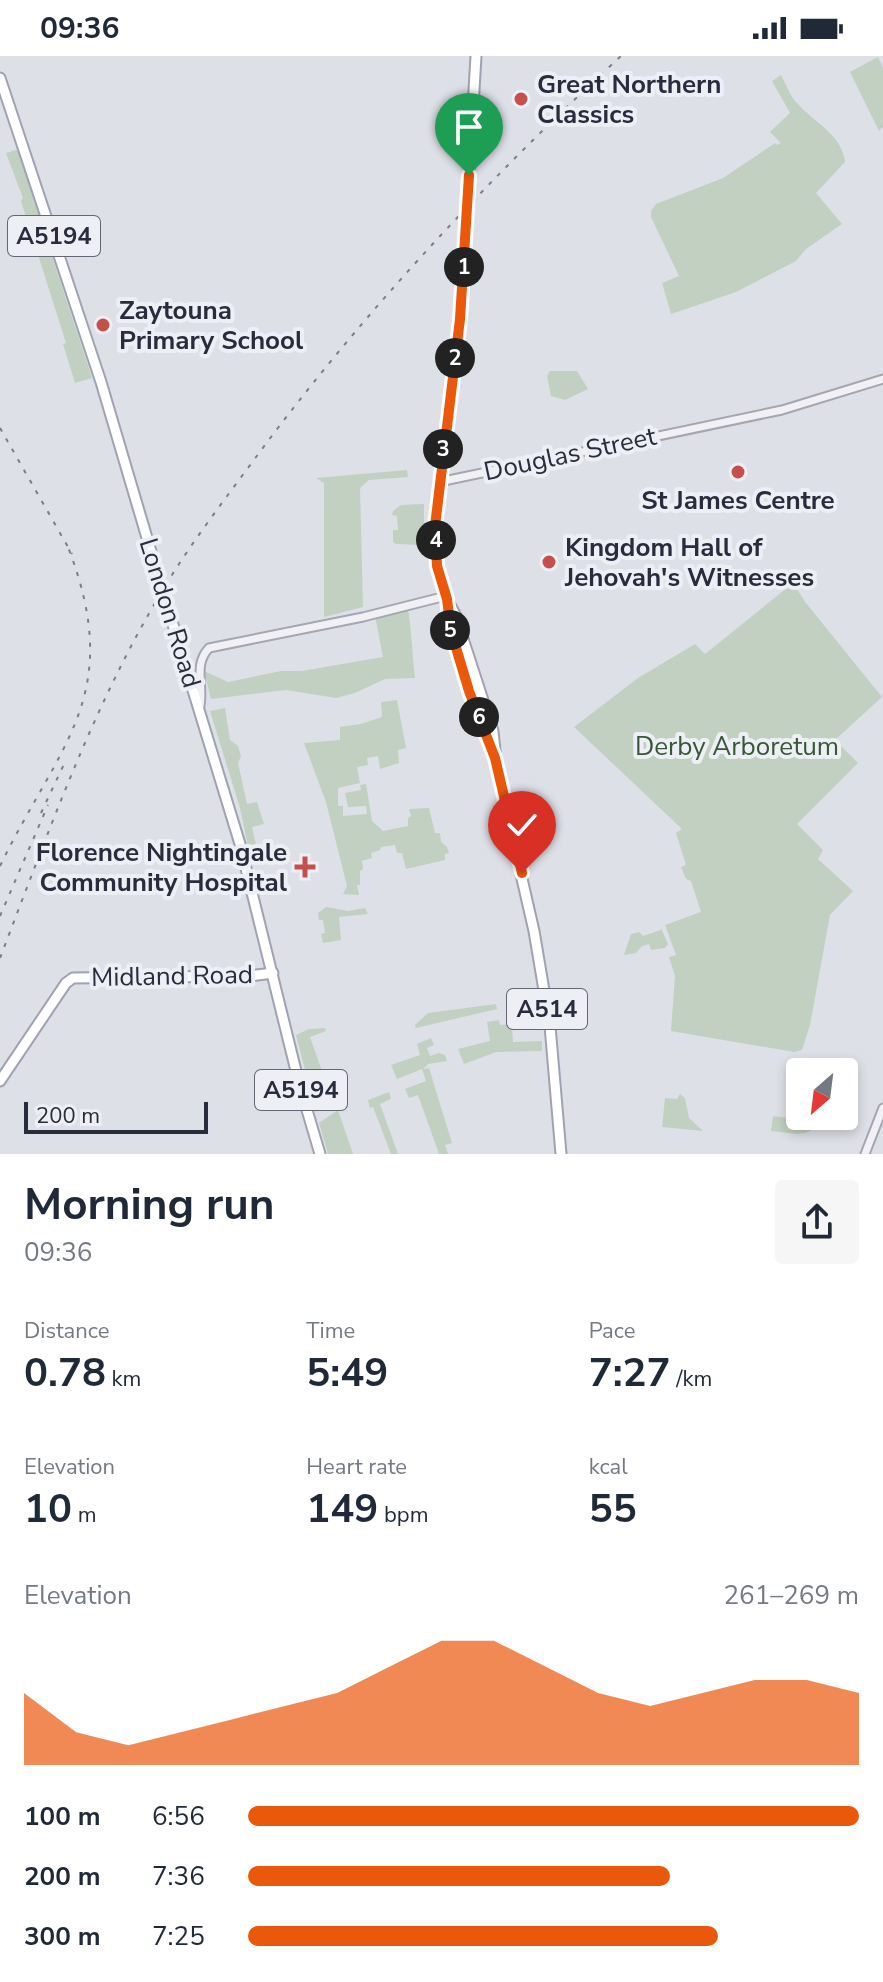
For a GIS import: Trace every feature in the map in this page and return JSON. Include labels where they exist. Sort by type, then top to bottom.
[{"type":"main road","name":"A514","points":[[476,56],[460,319],[435,526],[437,566],[493,731],[495,758],[544,981],[561,1154]]},
{"type":"main road","name":"London Road","points":[[0,78],[101,382],[240,844],[299,1083],[320,1154]]},
{"type":"main road","name":"Midland Road","points":[[0,1081],[71,979],[83,976],[249,976],[273,973]]},
{"type":"street","name":"Douglas Street","points":[[439,482],[782,410],[883,379]]},
{"type":"street","points":[[199,708],[203,691],[200,660],[209,648],[446,597]]},
{"type":"street","points":[[865,1154],[883,1108]]},
{"type":"green space","points":[[878,57],[883,68],[883,127],[879,131],[850,72]]},
{"type":"green space","points":[[781,75],[795,100],[833,136],[843,152],[845,162],[816,193],[842,224],[806,249],[796,261],[736,292],[671,314],[662,283],[679,276],[651,211],[656,204],[723,178],[775,143],[781,143],[770,132],[790,113],[772,81]]},
{"type":"green space","points":[[19,149],[47,238],[42,240],[47,241],[92,378],[75,383],[63,344],[66,343],[21,201],[23,198],[6,153]]},
{"type":"green space","points":[[550,371],[577,371],[588,389],[565,400],[551,396],[547,376]]},
{"type":"green space","points":[[407,470],[408,477],[369,480],[360,488],[363,607],[324,617],[324,483],[316,478]]},
{"type":"green space","points":[[424,504],[424,545],[393,542],[393,530],[398,530],[397,516],[392,515],[393,511],[401,505]]},
{"type":"green space","name":"Derby Arboretum","points":[[793,583],[882,697],[835,740],[858,763],[797,824],[823,850],[818,859],[853,891],[830,915],[810,1025],[802,1050],[794,1052],[671,1031],[675,976],[669,957],[676,955],[665,925],[701,912],[691,881],[686,879],[681,867],[686,865],[676,833],[682,829],[574,727],[638,678],[695,644],[705,654]]},
{"type":"green space","points":[[408,609],[415,678],[385,679],[336,698],[286,690],[211,699],[204,671],[228,682],[281,671],[302,671],[383,657],[375,616]]},
{"type":"green space","points":[[397,700],[406,748],[398,750],[399,763],[380,769],[378,756],[367,758],[368,765],[357,767],[360,783],[338,788],[338,806],[343,806],[343,816],[367,814],[366,806],[348,807],[345,793],[361,790],[360,785],[366,784],[372,821],[383,831],[408,826],[411,816],[409,809],[429,808],[435,833],[440,833],[441,842],[449,853],[445,854],[445,860],[406,869],[402,853],[397,853],[395,845],[381,847],[371,853],[372,858],[362,861],[360,885],[357,885],[359,895],[343,894],[347,886],[326,802],[304,743],[340,740],[340,727],[382,717],[381,702]]},
{"type":"green space","points":[[225,708],[230,740],[238,746],[241,756],[238,763],[247,804],[257,802],[264,824],[252,827],[256,845],[248,846],[240,808],[210,711]]},
{"type":"green space","points":[[326,907],[348,911],[365,908],[368,914],[339,917],[341,940],[323,943],[323,920],[319,920],[318,913]]},
{"type":"green space","points":[[660,926],[668,944],[665,948],[651,950],[649,944],[636,953],[624,955],[631,934],[639,932],[643,936],[661,930]]},
{"type":"green space","points":[[496,1004],[497,1009],[416,1028],[415,1025],[428,1013]]},
{"type":"green space","points":[[499,1020],[500,1025],[512,1024],[513,1042],[542,1041],[542,1051],[496,1052],[464,1064],[458,1049],[490,1041],[487,1022]]},
{"type":"green space","points":[[325,1028],[326,1031],[310,1037],[330,1094],[323,1107],[316,1112],[296,1035],[309,1029]]},
{"type":"green space","points":[[431,1038],[434,1045],[427,1048],[430,1056],[439,1053],[445,1055],[447,1061],[428,1064],[423,1069],[429,1068],[452,1143],[445,1145],[448,1154],[439,1154],[418,1095],[409,1098],[405,1089],[426,1081],[422,1069],[397,1079],[391,1065],[420,1055],[417,1044]]},
{"type":"green space","points":[[389,1092],[391,1099],[380,1104],[398,1154],[391,1154],[368,1100]]},
{"type":"green space","points":[[680,1094],[685,1098],[689,1118],[703,1131],[662,1127],[665,1098],[677,1099]]},
{"type":"green space","points":[[338,1110],[353,1154],[328,1154],[319,1123]]},
{"type":"green space","points":[[773,1116],[786,1118],[786,1130],[811,1130],[802,1133],[771,1131]]},
{"type":"railway","points":[[0,958],[91,729],[134,641],[195,541],[303,396],[388,294],[478,196],[621,56]]},
{"type":"railway","points":[[0,428],[72,554]]},
{"type":"railway","points":[[0,866],[63,749],[78,715],[88,680],[90,642],[84,598],[68,547]]},
{"type":"railway","points":[[41,813],[65,762]]},
{"type":"railway","points":[[0,916],[48,805]]},
{"type":"place","name":"Great Northern Classics","points":[[521,99]]},
{"type":"place","name":"Zaytouna Primary School","points":[[103,325]]},
{"type":"place","name":"St James Centre","points":[[738,472]]},
{"type":"place","name":"Kingdom Hall of Jehovah's Witnesses","points":[[549,562]]},
{"type":"place","name":"Florence Nightingale Community Hospital","points":[[305,867]]},
{"type":"route","points":[[469,175],[460,319],[435,526],[437,566],[447,599],[451,631],[469,691],[495,758],[522,873]]}]
